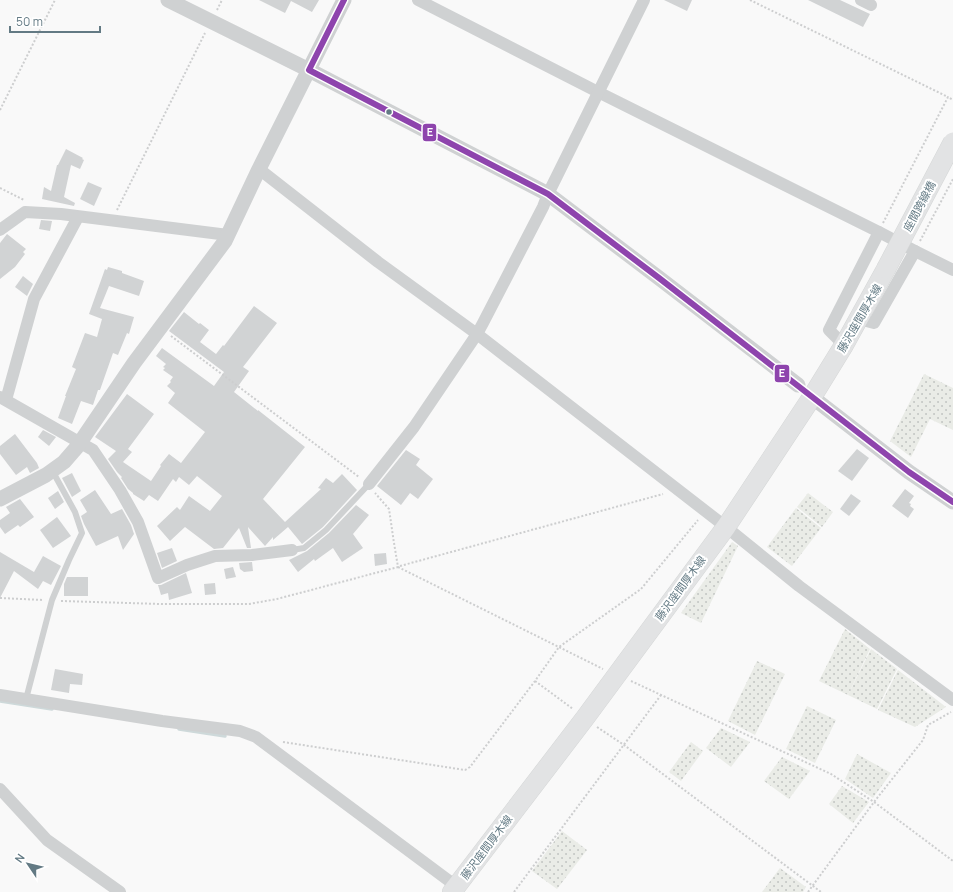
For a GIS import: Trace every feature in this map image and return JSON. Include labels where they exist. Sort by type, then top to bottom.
[{"type":"main road","name":"座間跨線橋","points":[[886,269],[953,142]]},
{"type":"main road","name":"藤沢座間厚木線","points":[[457,890],[726,527],[805,391],[844,345],[886,269]]},
{"type":"street","points":[[168,0],[309,70],[548,194],[909,472],[953,502]]},
{"type":"street","points":[[0,499],[46,475],[64,462],[80,442],[134,363],[220,248],[228,235],[344,0]]},
{"type":"street","points":[[418,0],[953,270]]},
{"type":"street","points":[[369,484],[414,427],[484,323],[543,207],[548,194],[644,0]]},
{"type":"street","points":[[260,169],[378,262],[477,334],[726,527],[799,586],[953,700]]},
{"type":"street","points":[[0,230],[25,212],[228,235]]},
{"type":"street","points":[[78,217],[34,299],[3,399],[93,450],[120,490],[138,522],[158,578],[187,565],[215,556],[252,555],[292,550]]},
{"type":"street","points":[[844,345],[830,330],[879,232]]},
{"type":"street","points":[[859,319],[874,323],[915,251]]},
{"type":"street","points":[[0,695],[162,721],[240,731],[256,737],[457,890]]},
{"type":"street","points":[[0,789],[48,840],[112,890]]},
{"type":"lane","points":[[26,699],[52,600],[82,533],[75,512],[52,471]]},
{"type":"lane","points":[[292,550],[304,548],[326,530],[369,484]]},
{"type":"path","points":[[0,110],[55,0]]},
{"type":"path","points":[[111,221],[222,0]]},
{"type":"path","points":[[750,0],[953,100]]},
{"type":"path","points":[[879,232],[948,97]]},
{"type":"path","points":[[915,251],[953,179]]},
{"type":"path","points":[[160,328],[369,484],[389,509],[398,567]]},
{"type":"path","points":[[0,598],[161,604],[249,604],[277,599],[398,567],[678,490]]},
{"type":"path","points":[[279,741],[465,770],[470,767],[535,682],[559,647],[641,589],[705,511]]},
{"type":"path","points":[[398,567],[616,676],[661,694],[831,774],[874,802],[953,861]]},
{"type":"path","points":[[535,682],[624,745],[821,892]]},
{"type":"path","points":[[514,892],[661,694]]},
{"type":"path","points":[[808,892],[874,802],[923,740],[928,725],[953,711]]},
{"type":"shaded area","points":[[924,374],[953,388],[953,430],[930,419],[911,457],[890,441]]},
{"type":"shaded area","points":[[808,493],[833,512],[822,527],[797,507]]},
{"type":"shaded area","points":[[796,508],[821,528],[792,566],[767,547]]},
{"type":"shaded area","points":[[732,542],[738,546],[701,623],[681,613]]},
{"type":"shaded area","points":[[845,629],[870,649],[848,695],[819,681]]},
{"type":"shaded area","points":[[871,649],[897,669],[877,709],[848,695]]},
{"type":"shaded area","points":[[757,661],[785,674],[755,735],[728,721]]},
{"type":"shaded area","points":[[898,670],[946,707],[915,727],[878,710]]},
{"type":"shaded area","points":[[807,706],[836,720],[815,763],[786,749]]},
{"type":"shaded area","points":[[721,728],[750,742],[731,767],[706,748]]},
{"type":"shaded area","points":[[691,742],[703,751],[681,781],[669,772]]},
{"type":"shaded area","points":[[857,754],[891,773],[873,798],[845,779]]},
{"type":"shaded area","points":[[782,757],[810,771],[789,799],[764,781]]},
{"type":"shaded area","points":[[842,786],[869,802],[853,823],[829,804]]},
{"type":"shaded area","points":[[562,831],[587,850],[557,889],[532,871]]},
{"type":"shaded area","points":[[780,868],[806,887],[803,892],[762,892]]},
{"type":"building","points":[[259,0],[319,0],[312,12],[291,1],[285,13]]},
{"type":"building","points":[[664,0],[692,0],[687,11]]},
{"type":"building","points":[[808,0],[840,0],[870,14],[863,27]]},
{"type":"building","points":[[66,149],[84,160],[80,169],[71,165],[64,197],[75,203],[74,206],[42,199],[44,187],[51,191],[57,165]]},
{"type":"building","points":[[88,182],[102,188],[94,206],[80,199]]},
{"type":"building","points":[[41,220],[52,221],[50,231],[39,229]]},
{"type":"building","points":[[7,234],[26,249],[23,252],[25,254],[15,267],[0,279],[0,243]]},
{"type":"building","points":[[108,267],[122,271],[122,273],[144,281],[139,296],[109,286],[100,308],[134,317],[129,334],[127,333],[118,355],[113,353],[93,405],[81,401],[72,424],[58,418],[76,369],[72,367],[85,333],[97,337],[102,319],[89,314],[105,269],[107,270]]},
{"type":"building","points":[[23,276],[33,284],[27,296],[15,287]]},
{"type":"building","points":[[254,306],[277,323],[243,367],[249,371],[234,392],[305,447],[263,499],[285,522],[321,489],[318,488],[326,478],[333,483],[342,474],[357,490],[323,527],[302,544],[288,527],[273,540],[273,537],[265,546],[248,527],[251,548],[247,548],[239,528],[223,548],[214,549],[185,527],[170,541],[157,526],[177,507],[180,510],[189,496],[210,511],[222,496],[197,476],[189,485],[179,477],[176,482],[173,479],[158,501],[149,495],[144,501],[128,489],[121,478],[122,477],[108,459],[116,451],[95,437],[127,394],[154,414],[128,449],[132,452],[123,462],[151,481],[161,466],[160,465],[169,454],[181,463],[205,432],[168,403],[175,393],[167,386],[173,377],[163,370],[165,368],[163,367],[166,364],[156,356],[162,348],[214,386],[224,372],[169,331],[184,312],[209,330],[200,342],[216,354],[223,345],[224,346]]},
{"type":"building","points":[[43,430],[56,437],[49,446],[38,437]]},
{"type":"building","points":[[15,434],[37,463],[39,468],[30,473],[27,467],[16,475],[0,454],[0,446]]},
{"type":"building","points":[[857,449],[869,458],[852,481],[838,471]]},
{"type":"building","points":[[406,450],[420,459],[416,465],[433,479],[418,499],[410,493],[401,505],[377,486]]},
{"type":"building","points":[[72,473],[81,491],[72,497],[62,478]]},
{"type":"building","points":[[905,489],[914,496],[909,503],[914,509],[908,518],[892,506]]},
{"type":"building","points":[[95,490],[111,514],[122,509],[131,525],[134,534],[123,550],[118,536],[96,546],[84,524],[81,516],[87,512],[80,500]]},
{"type":"building","points":[[58,491],[64,502],[55,509],[48,498]]},
{"type":"building","points":[[851,494],[861,501],[849,516],[840,509]]},
{"type":"building","points":[[20,499],[34,517],[20,527],[18,525],[5,534],[0,527],[0,520],[10,513],[6,507]]},
{"type":"building","points":[[356,505],[369,515],[353,534],[363,548],[342,562],[333,548],[315,561],[314,559],[298,572],[289,560],[307,551],[329,533]]},
{"type":"building","points":[[57,517],[71,536],[53,548],[40,530]]},
{"type":"building","points":[[172,548],[177,561],[162,568],[157,553]]},
{"type":"building","points":[[0,552],[34,572],[43,556],[61,566],[51,585],[43,581],[38,589],[14,571],[0,598]]},
{"type":"building","points":[[386,553],[387,564],[375,566],[374,554]]},
{"type":"building","points":[[252,562],[253,571],[244,572],[240,569],[239,563]]},
{"type":"building","points":[[233,567],[236,577],[226,579],[224,569]]},
{"type":"building","points":[[186,573],[192,593],[169,600],[168,593],[161,595],[158,585]]},
{"type":"building","points":[[67,577],[88,577],[88,596],[64,596],[64,584]]},
{"type":"building","points":[[215,583],[216,594],[205,595],[204,584]]},
{"type":"building","points":[[55,669],[83,674],[82,685],[70,684],[69,693],[51,690]]},
{"type":"waterway","points":[[0,701],[52,709]]},
{"type":"waterway","points":[[179,729],[225,736]]},
{"type":"transit line","name":"E","points":[[344,0],[309,70],[548,194],[909,472],[953,502]]}]
